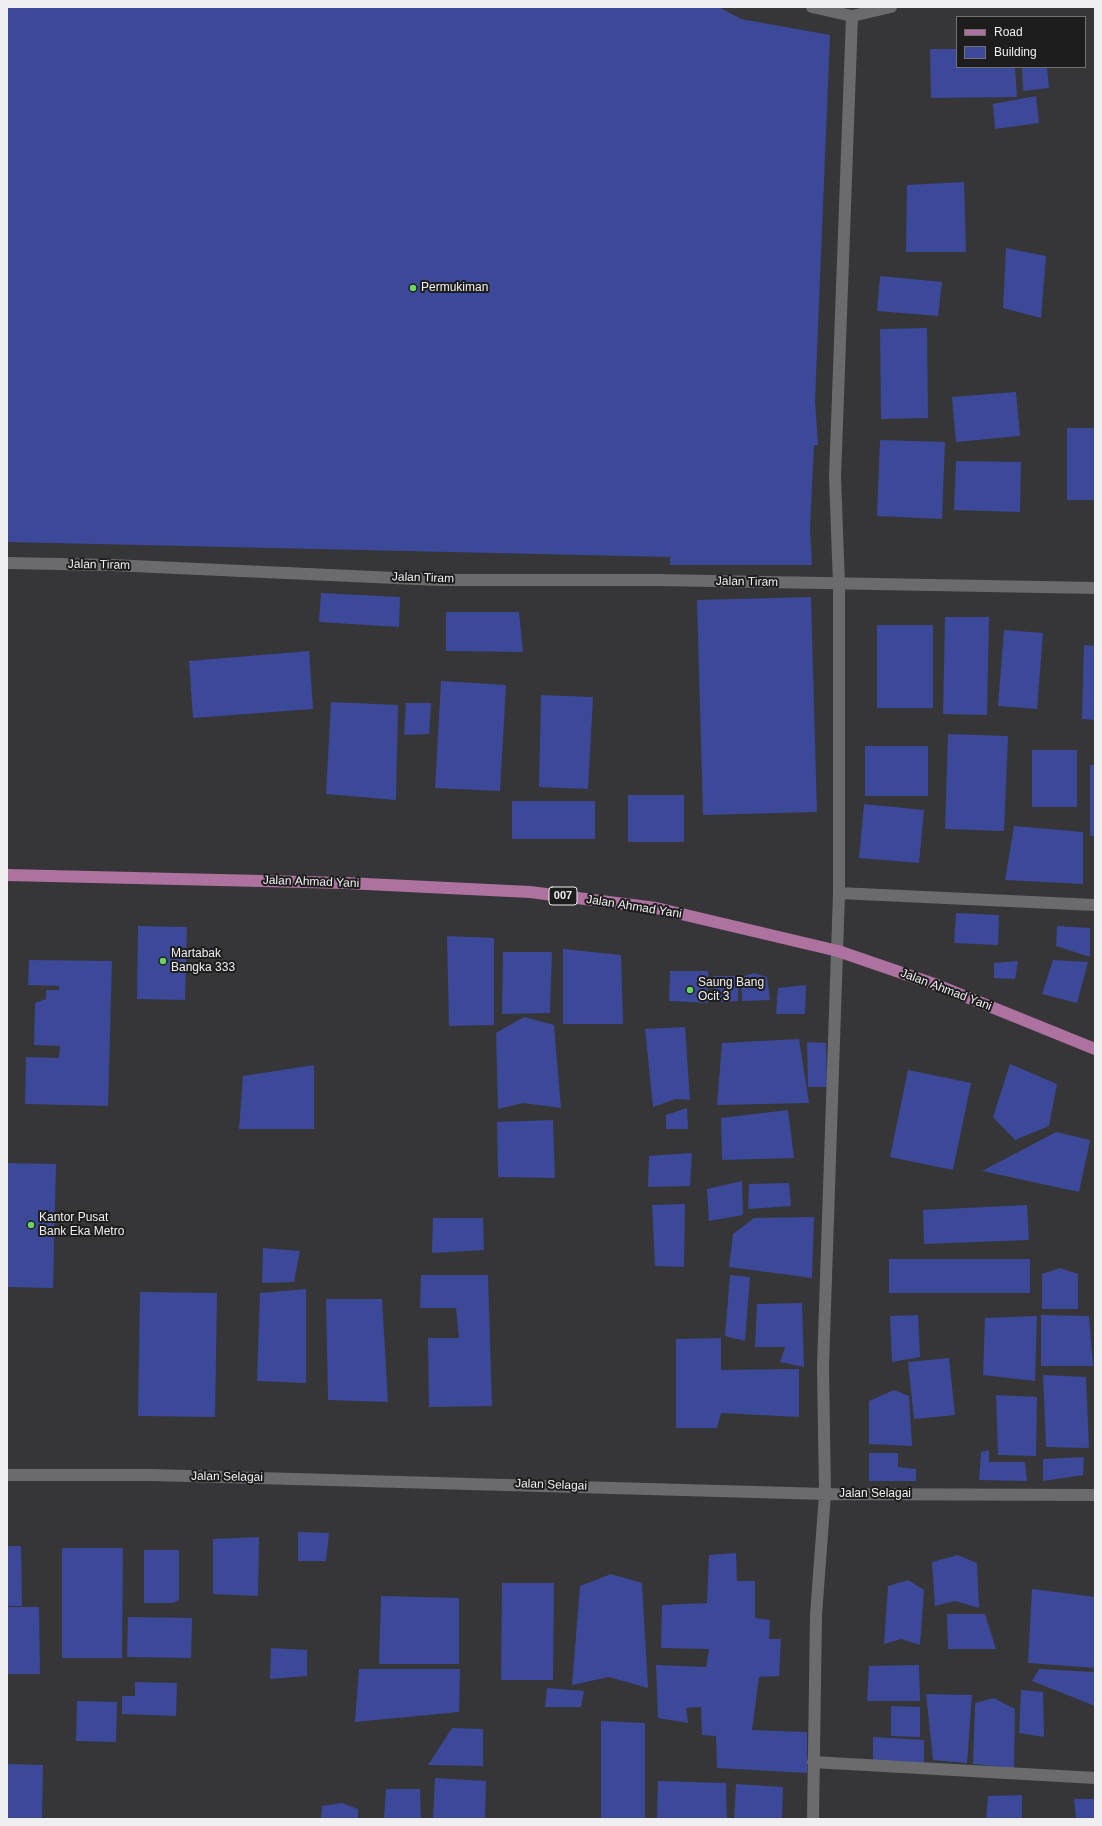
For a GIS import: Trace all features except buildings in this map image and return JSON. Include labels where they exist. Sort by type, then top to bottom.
[{"type":"main road","name":"Jalan Ahmad Yani","points":[[7,876],[346,883],[530,892],[656,908],[838,951],[937,986],[1095,1049]]},
{"type":"street","points":[[812,7],[852,16],[891,7]]},
{"type":"street","points":[[814,1819],[813,1762],[816,1615],[825,1494],[824,1366],[840,893],[839,584],[835,477],[852,16]]},
{"type":"street","name":"Jalan Tiram","points":[[7,563],[111,565],[439,580],[658,580],[1095,588]]},
{"type":"street","points":[[840,893],[1095,905]]},
{"type":"street","name":"Jalan Selagai","points":[[7,1475],[152,1475],[825,1494],[1095,1495]]},
{"type":"street","points":[[813,1762],[1095,1778]]},
{"type":"place","name":"Permukiman","points":[[413,288]]},
{"type":"place","name":"Martabak Bangka 333","points":[[163,961]]},
{"type":"place","name":"Saung Bang Ocit 3","points":[[690,990]]},
{"type":"place","name":"Kantor Pusat Bank Eka Metro","points":[[31,1225]]}]
